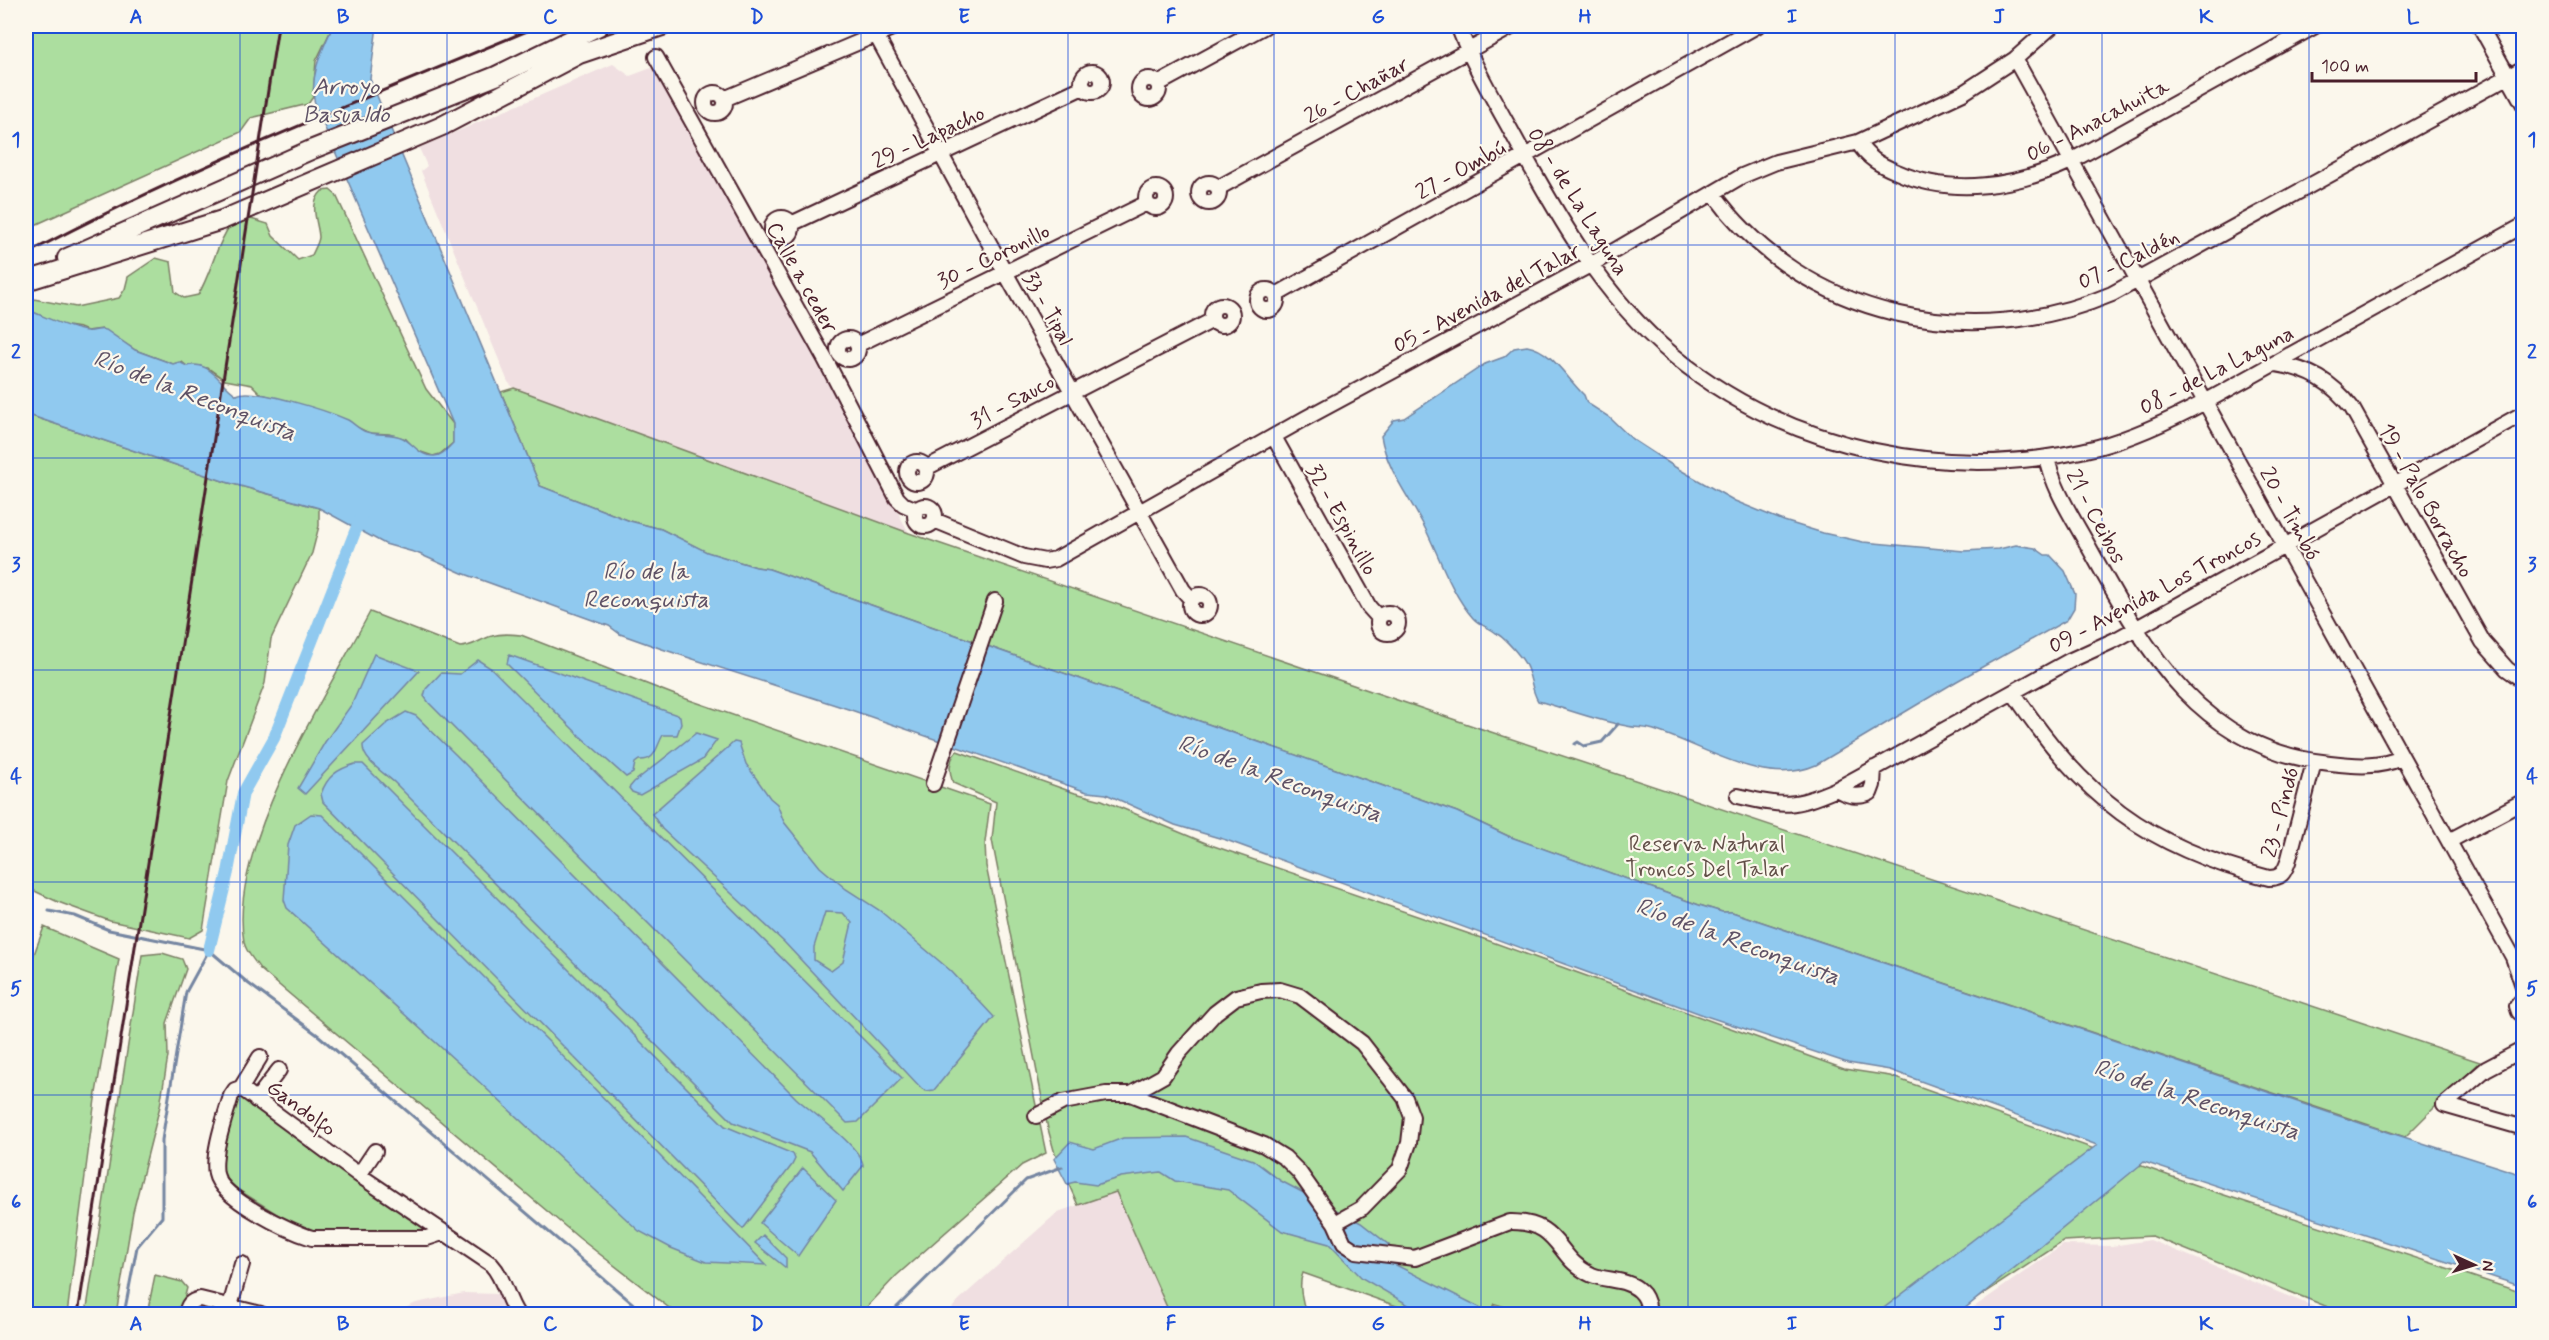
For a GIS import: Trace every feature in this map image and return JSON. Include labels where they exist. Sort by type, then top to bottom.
[{"type":"main road","points":[[26,280],[60,261],[313,149],[496,76],[592,29],[604,26]]},
{"type":"main road","points":[[26,280],[222,220],[442,126],[579,54],[602,37],[631,26]]},
{"type":"main road","points":[[579,54],[662,26]]},
{"type":"street","points":[[724,99],[897,26]]},
{"type":"street","points":[[1158,84],[1265,26]]},
{"type":"street","name":"08 - de La Laguna","points":[[1458,26],[1468,51],[1525,157],[1590,265],[1614,297],[1672,355],[1718,388],[1773,418],[1830,439],[1891,455],[1965,460],[2047,457],[2101,446],[2128,437],[2178,417],[2523,225]]},
{"type":"street","name":"26 - Chañar","points":[[1218,188],[1513,26]]},
{"type":"street","name":"27 - Ombú","points":[[1276,295],[1757,26]]},
{"type":"street","name":"05 - Avenida del Talar","points":[[934,520],[1024,557],[1045,561],[1056,559],[1306,418],[1590,265],[1713,193],[1766,165],[1858,142],[1963,93],[2015,59],[2052,26]]},
{"type":"street","name":"06 - Anacahuita","points":[[1858,142],[1864,152],[1883,166],[1911,177],[1946,186],[2009,183],[2030,178],[2071,161],[2315,26]]},
{"type":"street","points":[[2480,26],[2523,105]]},
{"type":"street","name":"33 - Tipal","points":[[876,35],[1072,392],[1183,590],[1191,599]]},
{"type":"street","name":"Calle a ceder","points":[[656,57],[825,359],[897,498],[903,504],[917,510],[916,519],[920,524],[930,525],[934,520]]},
{"type":"street","name":"20 - Timbó","points":[[2015,59],[2285,544],[2401,758],[2518,954],[2523,990]]},
{"type":"street","name":"07 - Caldén","points":[[1713,193],[1744,232],[1765,251],[1796,272],[1842,297],[1906,316],[1942,322],[2006,321],[2092,302],[2137,281],[2523,68]]},
{"type":"street","name":"29 - Lapacho","points":[[791,224],[1083,87]]},
{"type":"street","name":"30 - Coronillo","points":[[857,345],[1147,203]]},
{"type":"street","name":"31 - Sauco","points":[[926,468],[1213,320]]},
{"type":"street","name":"19 - Palo Borracho","points":[[2276,364],[2309,371],[2333,386],[2352,408],[2483,642],[2507,669],[2523,681]]},
{"type":"street","name":"09 - Avenida Los Troncos","points":[[1738,796],[1792,805],[1837,789],[2071,660],[2136,628],[2396,483],[2521,420]]},
{"type":"street","name":"32 - Espinillo","points":[[1274,437],[1369,607],[1379,618]]},
{"type":"street","name":"21 - Ceibos","points":[[2047,457],[2054,482],[2136,628],[2176,685],[2217,721],[2258,744],[2314,762],[2363,766],[2382,765],[2401,758]]},
{"type":"street","points":[[933,784],[995,601]]},
{"type":"street","name":"23 - Pindó","points":[[2013,693],[2038,730],[2072,771],[2110,805],[2137,825],[2199,857],[2269,878],[2279,877],[2284,873],[2314,762]]},
{"type":"street","points":[[1837,789],[1857,796],[1870,793],[1874,768]]},
{"type":"street","points":[[2449,841],[2523,801]]},
{"type":"street","points":[[1131,1094],[1163,1076],[1179,1053],[1215,1013],[1236,997],[1261,991],[1280,990],[1300,996],[1362,1043],[1405,1098],[1412,1117],[1409,1143],[1400,1169],[1362,1208],[1335,1223]]},
{"type":"street","points":[[2523,998],[2517,1006],[2518,1012],[2523,1016]]},
{"type":"street","points":[[2523,1048],[2486,1069],[2444,1105],[2523,1128]]},
{"type":"street","points":[[241,1089],[260,1057]]},
{"type":"street","points":[[256,1100],[279,1070]]},
{"type":"street","name":"Gandolfo","points":[[442,1233],[427,1238],[312,1238],[264,1216],[228,1191],[218,1179],[216,1162],[231,1096],[235,1090],[241,1089],[359,1175],[491,1264],[500,1274],[508,1300],[517,1314]]},
{"type":"street","points":[[1036,1116],[1063,1102],[1106,1094],[1131,1094],[1264,1145],[1285,1158],[1299,1172],[1335,1223],[1344,1243],[1356,1251],[1415,1258],[1510,1222],[1526,1222],[1540,1226],[1586,1271],[1630,1285],[1641,1291],[1647,1301],[1649,1311]]},
{"type":"street","points":[[359,1175],[375,1151]]},
{"type":"street","points":[[230,1306],[243,1264]]},
{"type":"street","points":[[187,1310],[193,1300],[200,1299],[261,1314]]},
{"type":"shaded area","points":[[613,64],[630,76],[654,67],[666,86],[909,533],[527,394],[514,388],[508,382],[421,171],[427,166],[419,148]]},
{"type":"shaded area","points":[[1116,1192],[1170,1314],[947,1314],[959,1300],[1058,1212]]},
{"type":"shaded area","points":[[2150,1240],[2332,1314],[1964,1314],[2063,1245],[2112,1246]]},
{"type":"shaded area","points":[[464,1293],[498,1294],[511,1314],[392,1314],[416,1303]]},
{"type":"green space","points":[[26,26],[333,26],[316,61],[313,97],[308,104],[251,118],[241,132],[26,229]]},
{"type":"green space","points":[[330,190],[336,195],[426,389],[453,424],[453,443],[440,454],[433,456],[415,450],[406,439],[389,434],[369,433],[330,414],[261,394],[252,385],[225,380],[208,368],[187,366],[182,362],[173,364],[135,350],[102,329],[87,331],[61,325],[28,310],[27,306],[34,299],[76,307],[119,298],[125,289],[128,277],[156,258],[171,262],[175,292],[184,298],[198,295],[221,241],[231,224],[251,219],[268,224],[273,236],[298,260],[312,255],[319,237],[315,202],[322,191]]},
{"type":"green space","name":"Reserva Natural Troncos Del Talar","points":[[514,388],[909,533],[1479,728],[2480,1062],[2405,1137],[1732,912],[1722,912],[1699,905],[1508,836],[1457,812],[769,569],[706,552],[661,529],[630,521],[540,486],[501,392]]},
{"type":"green space","points":[[26,414],[226,482],[319,508],[319,526],[312,553],[271,639],[265,683],[228,781],[203,930],[189,938],[110,921],[58,902],[26,887]]},
{"type":"green space","points":[[370,612],[460,647],[469,646],[496,635],[521,635],[675,695],[990,804],[985,842],[986,866],[1046,1153],[1022,1165],[896,1276],[866,1308],[854,1314],[677,1314],[579,1238],[260,969],[245,945],[243,904],[250,862],[265,818],[306,728]]},
{"type":"green space","points":[[957,751],[1075,793],[1102,800],[1208,844],[1484,939],[1844,1069],[1890,1076],[2209,1190],[2523,1293],[2523,1314],[2345,1314],[2152,1236],[2064,1241],[1953,1314],[1529,1314],[1495,1304],[1489,1314],[1419,1314],[1303,1273],[1301,1294],[1307,1314],[1170,1314],[1116,1192],[1078,1205],[1055,1154],[1048,1129],[992,840],[996,802],[953,783],[950,766]]},
{"type":"green space","points":[[44,927],[119,959],[95,1099],[67,1314],[26,1314],[26,976]]},
{"type":"green space","points":[[162,953],[182,959],[186,969],[167,1023],[168,1056],[160,1106],[133,1212],[116,1314],[86,1314],[142,955]]},
{"type":"green space","points":[[241,1095],[424,1227],[424,1231],[373,1231],[325,1235],[298,1227],[232,1186],[223,1173],[223,1156],[237,1097]]},
{"type":"green space","points":[[155,1275],[182,1282],[187,1288],[180,1314],[147,1314]]},
{"type":"water","name":"Río de la Reconquista","points":[[333,26],[377,26],[370,79],[540,486],[630,521],[661,529],[707,552],[769,569],[1457,812],[1508,836],[1699,905],[1722,912],[1732,912],[2363,1124],[2523,1175],[2523,1287],[2144,1162],[1958,1314],[1876,1314],[2097,1145],[1890,1070],[1848,1063],[1709,1017],[1226,840],[1175,825],[1106,794],[1087,792],[851,710],[662,649],[620,634],[609,626],[462,573],[417,553],[385,544],[319,508],[226,482],[26,414],[26,305],[28,310],[73,328],[87,331],[106,330],[135,350],[173,364],[179,362],[187,366],[202,366],[237,395],[258,394],[325,411],[348,420],[364,431],[399,436],[420,452],[429,455],[440,455],[453,443],[453,424],[315,105],[315,74],[320,55]]},
{"type":"water","points":[[1527,346],[1552,359],[1584,395],[1587,403],[1609,417],[1632,439],[1675,467],[1735,501],[1784,521],[1863,542],[1964,551],[1999,549],[2016,545],[2035,548],[2045,555],[2050,555],[2065,571],[2075,594],[2074,608],[2067,620],[1957,681],[1816,765],[1795,771],[1753,768],[1650,729],[1605,721],[1538,701],[1528,669],[1522,659],[1503,638],[1476,621],[1459,598],[1426,530],[1388,461],[1381,436],[1394,420],[1404,418],[1485,364],[1504,357],[1514,348]]},
{"type":"water","points":[[374,654],[419,671],[305,794],[298,788],[325,742],[352,704]]},
{"type":"water","points":[[509,655],[680,716],[681,724],[677,735],[663,735],[652,756],[635,763],[633,773],[626,777],[580,736],[507,664]]},
{"type":"water","points":[[478,660],[492,669],[902,1078],[858,1122],[847,1123],[429,703],[424,696],[426,689],[441,673],[460,674]]},
{"type":"water","points":[[406,712],[416,716],[456,755],[796,1098],[855,1150],[863,1166],[843,1191],[810,1152],[733,1122],[395,783],[370,761],[363,745],[386,724]]},
{"type":"water","points":[[696,733],[717,740],[702,760],[640,795],[632,792],[629,788],[634,782]]},
{"type":"water","points":[[734,742],[739,743],[746,764],[770,798],[777,804],[784,822],[820,867],[846,889],[879,910],[951,971],[994,1017],[934,1090],[922,1089],[784,942],[662,829],[652,814]],"holes":[[[825,912],[843,913],[852,923],[843,962],[831,971],[814,960],[814,947]]]},
{"type":"water","points":[[363,764],[725,1126],[793,1154],[795,1159],[792,1165],[743,1229],[323,802],[321,794],[330,778],[343,768]]},
{"type":"water","points":[[311,814],[322,815],[551,1044],[766,1265],[706,1262],[671,1248],[639,1231],[287,908],[284,900],[288,845],[295,825]]},
{"type":"water","points":[[1186,1137],[1253,1160],[1281,1181],[1361,1223],[1389,1245],[1390,1262],[1493,1314],[1424,1314],[1362,1278],[1329,1244],[1282,1231],[1228,1190],[1175,1181],[1161,1172],[1121,1177],[1096,1185],[1075,1182],[1067,1184],[1054,1159],[1070,1142],[1094,1149],[1123,1138]]},
{"type":"water","points":[[803,1168],[836,1200],[798,1256],[760,1223]]},
{"type":"water","points":[[763,1235],[786,1258],[786,1268],[755,1243]]},
{"type":"waterway","points":[[209,950],[228,872],[243,793],[274,738],[362,514]]},
{"type":"waterway","points":[[1575,744],[1578,742],[1584,746],[1602,742],[1618,724]]},
{"type":"waterway","points":[[49,911],[75,916],[109,930],[209,950],[249,984],[319,1036],[645,1314]]},
{"type":"waterway","points":[[124,1314],[137,1247],[162,1217],[162,1140],[186,992],[209,950]]},
{"type":"waterway","points":[[890,1314],[1026,1180],[1062,1167]]},
{"type":"railway","points":[[78,1314],[278,26]]},
{"type":"railway","points":[[26,254],[215,162],[539,26]]},
{"type":"water label","name":"Arroyo Basualdo","points":[[346,100]]}]
